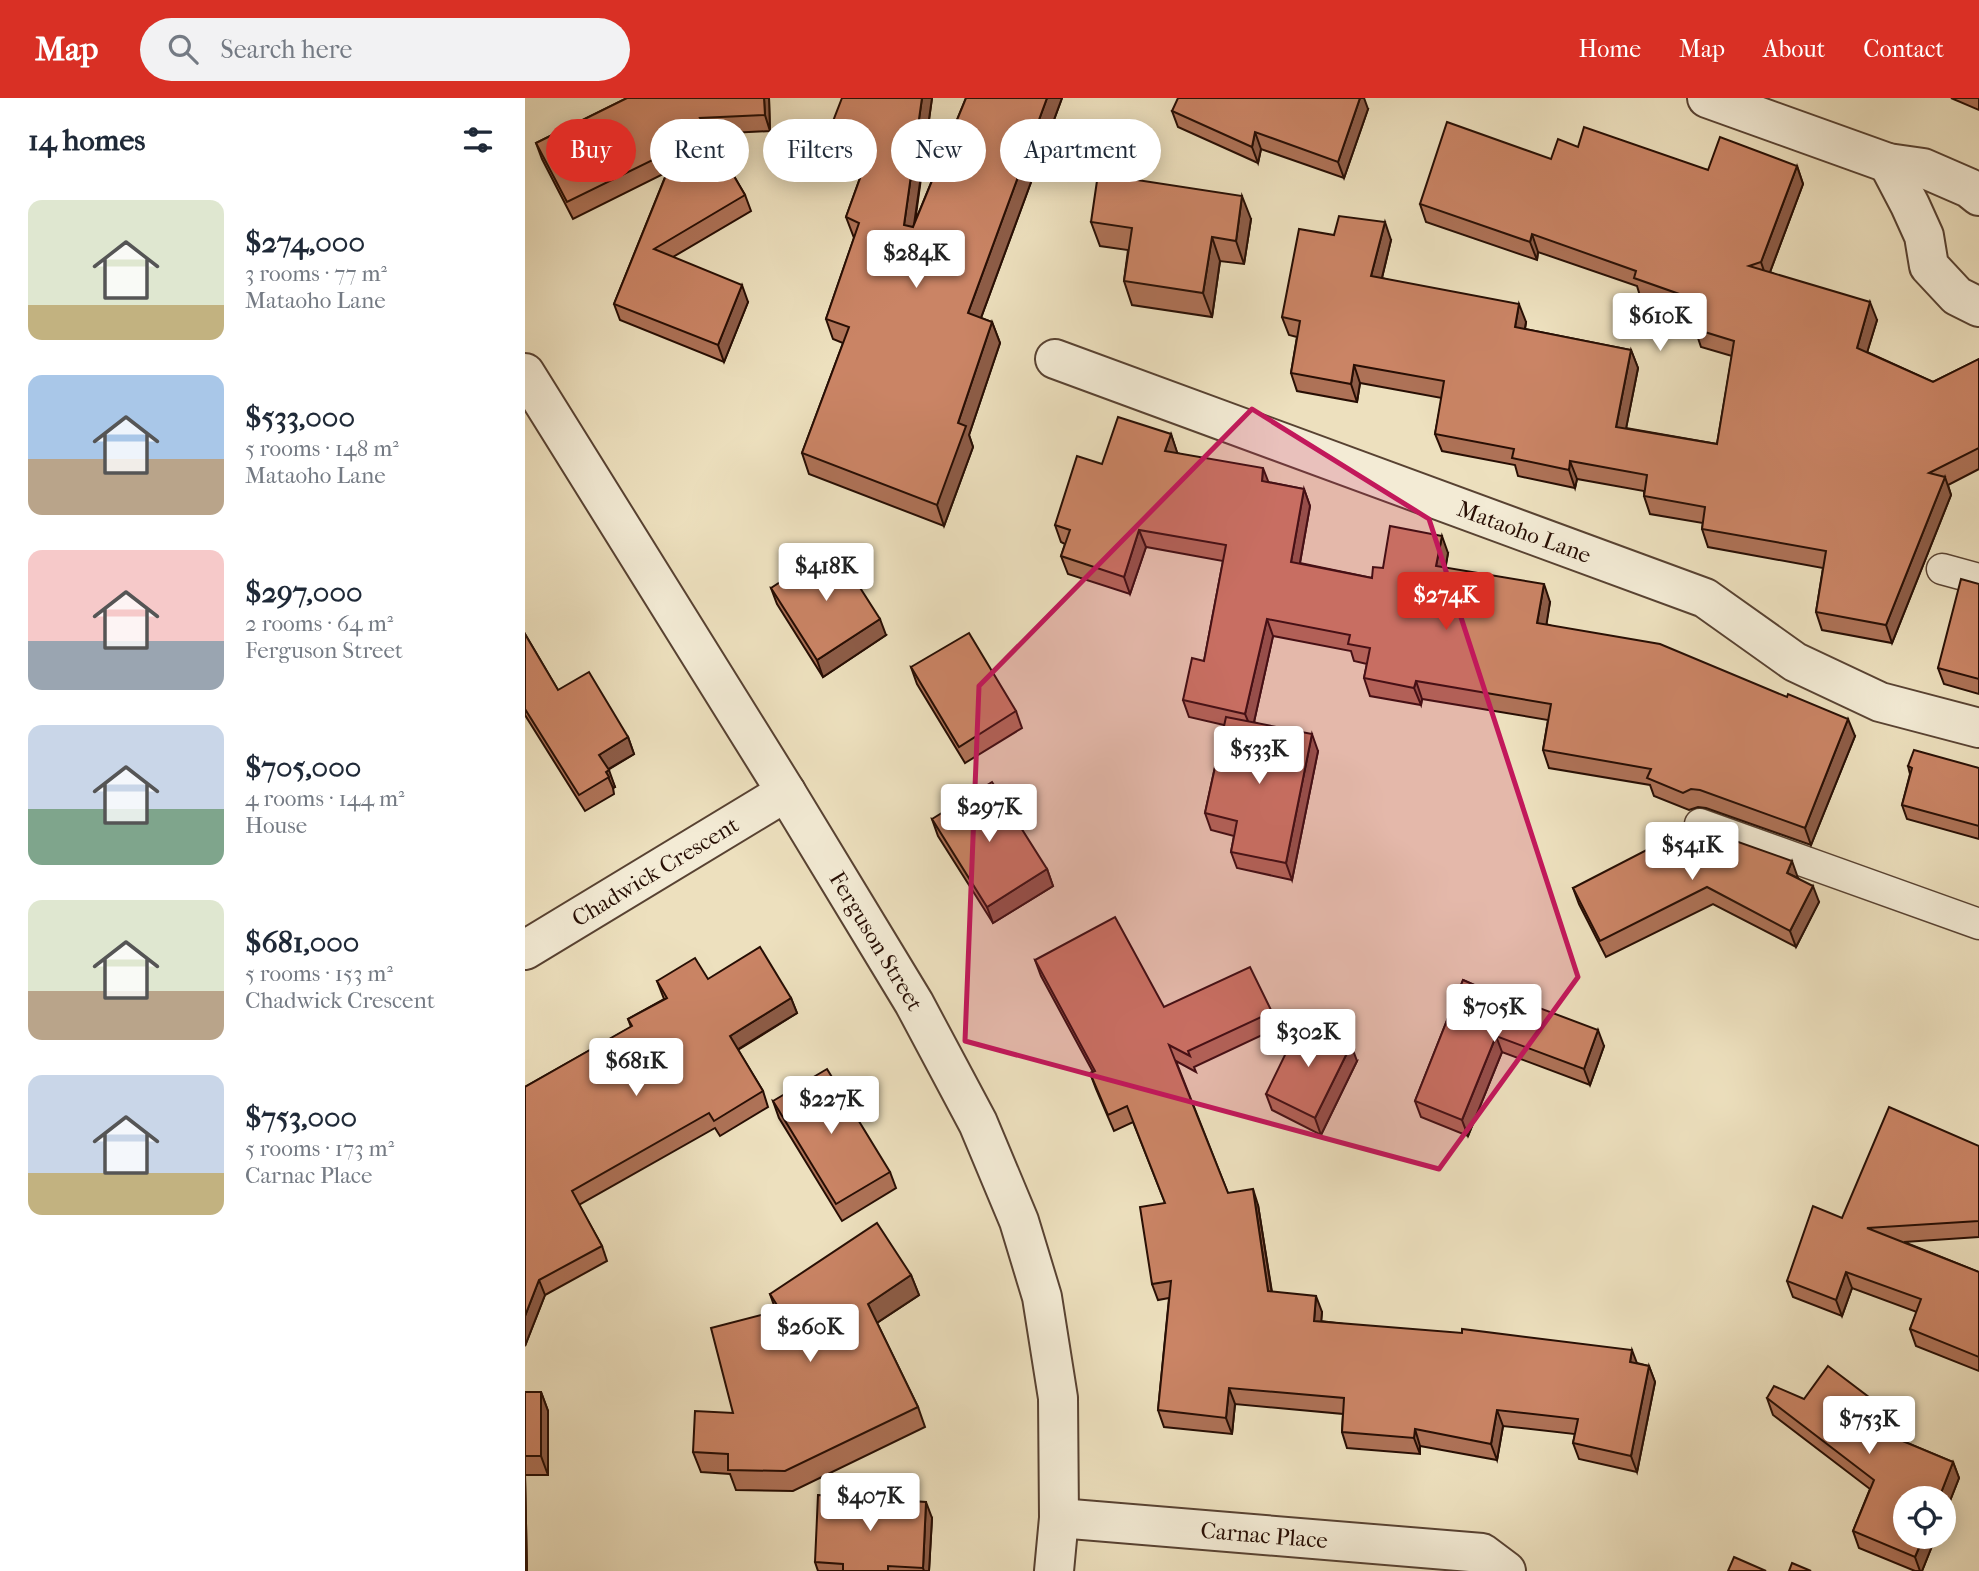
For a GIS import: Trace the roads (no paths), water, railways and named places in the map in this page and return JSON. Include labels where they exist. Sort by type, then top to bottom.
[{"type":"street","points":[[1707,98],[1888,163],[1923,168],[1974,192]]},
{"type":"street","points":[[1888,163],[1922,232],[1929,266],[1957,296],[1979,307]]},
{"type":"street","points":[[1922,232],[1933,214],[1954,196],[1974,192]]},
{"type":"street","name":"Mataoho Lane","points":[[1055,359],[1705,598],[1795,662],[1880,702],[1979,728]]},
{"type":"street","name":"Ferguson Street","points":[[525,373],[786,792],[920,1015],[978,1123],[1019,1221],[1042,1297],[1058,1398],[1059,1518],[1054,1571]]},
{"type":"street","name":"Chadwick Crescent","points":[[525,950],[786,792]]},
{"type":"street","name":"Carnac Place","points":[[1059,1518],[1482,1553],[1506,1571]]},
{"type":"lane","points":[[1942,569],[1979,579]]},
{"type":"lane","points":[[1700,824],[1979,923]]}]
